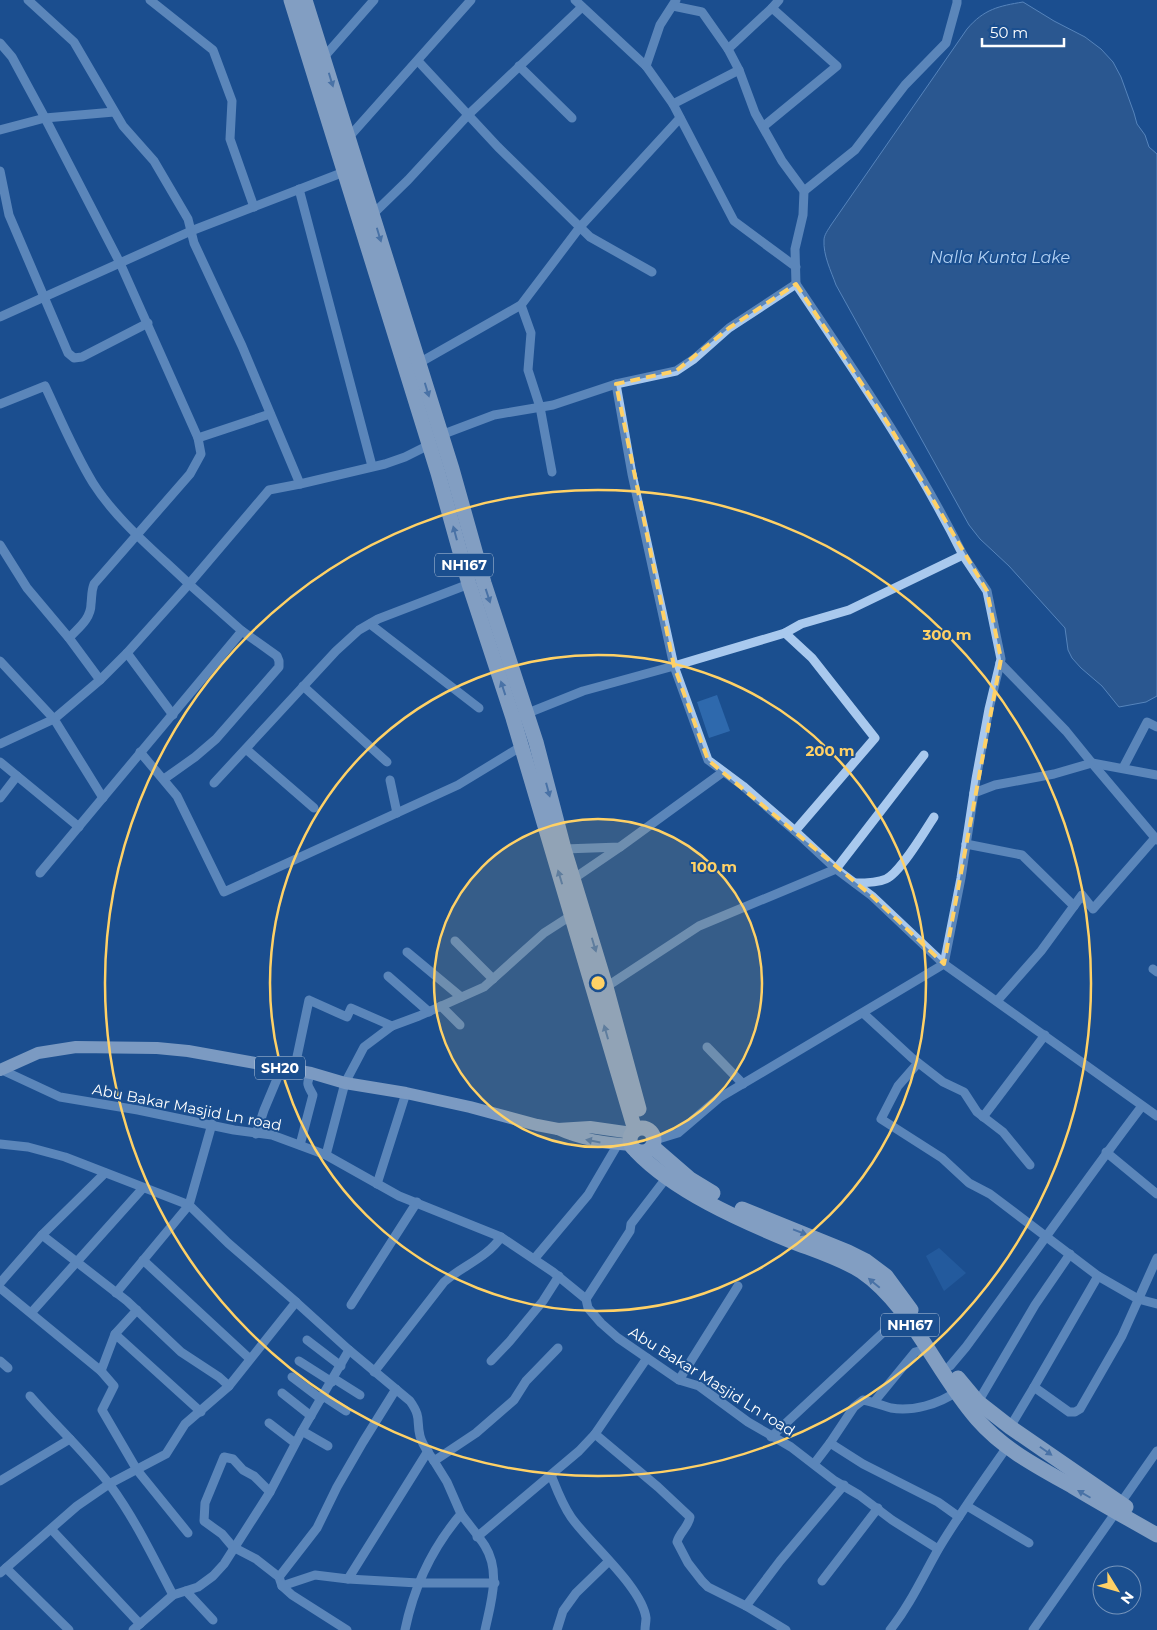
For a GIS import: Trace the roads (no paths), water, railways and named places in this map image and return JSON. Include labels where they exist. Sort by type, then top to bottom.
[{"type":"highway","name":"NH167","points":[[291,0],[438,473],[469,584],[520,716],[564,848],[606,986],[633,1138]]},
{"type":"highway","name":"NH167","points":[[305,0],[419,363],[484,583],[520,716],[522,746],[554,860],[572,915],[633,1138],[649,1164],[708,1202],[761,1229],[841,1261],[860,1271],[882,1290],[903,1314],[956,1392],[981,1423],[1007,1447],[1037,1467],[1118,1508],[1157,1524]]},
{"type":"highway","name":"NH167","points":[[633,1138],[652,1131],[654,1144],[690,1179],[739,1208],[848,1252],[866,1261],[886,1276],[978,1402],[1118,1508],[1157,1535]]},
{"type":"highway","points":[[633,1138],[644,1152],[654,1144]]},
{"type":"highway","points":[[1007,1447],[1014,1429]]},
{"type":"main road","name":"SH20","points":[[0,1070],[38,1053],[76,1047],[188,1051],[311,1073],[344,1083],[406,1093],[470,1107],[558,1129],[584,1139],[633,1138]]},
{"type":"main road","name":"SH20","points":[[558,1129],[590,1127],[633,1138]]},
{"type":"street","points":[[28,0],[74,42],[112,104],[114,112],[123,126],[154,161],[188,219],[194,243],[242,346],[300,484]]},
{"type":"street","points":[[150,0],[213,50],[232,102],[230,139],[254,207]]},
{"type":"street","points":[[324,57],[374,0]]},
{"type":"street","points":[[349,137],[471,0]]},
{"type":"street","points":[[728,49],[779,0]]},
{"type":"street","points":[[804,191],[856,150],[905,85],[946,42],[957,3],[956,0]]},
{"type":"street","points":[[373,214],[408,180],[468,114],[520,66],[578,3],[646,66],[673,104],[734,221],[796,267]]},
{"type":"street","points":[[646,66],[660,25],[674,3],[702,12],[728,49],[739,70],[755,112],[782,161],[804,191],[803,215],[795,248],[796,284],[892,430],[987,592],[1001,659],[989,710],[961,878],[944,964],[719,1098],[678,1133],[654,1144]]},
{"type":"street","points":[[764,126],[837,66],[772,8]]},
{"type":"street","points":[[0,43],[12,57],[120,263],[198,438],[201,454],[190,474],[94,584],[90,594],[92,604],[90,612],[85,621],[69,638]]},
{"type":"street","points":[[418,61],[498,147],[590,237],[652,272]]},
{"type":"street","points":[[520,66],[572,118]]},
{"type":"street","points":[[673,104],[739,70]]},
{"type":"street","points":[[0,130],[45,118],[114,112]]},
{"type":"street","points":[[419,363],[521,305],[580,227],[680,118]]},
{"type":"street","points":[[0,171],[9,215],[68,352],[74,358],[82,357],[148,323]]},
{"type":"street","points":[[0,317],[191,231],[344,172]]},
{"type":"street","points":[[299,189],[372,466]]},
{"type":"street","points":[[441,435],[494,415],[553,405],[616,384],[676,371],[694,359],[729,328],[796,284]]},
{"type":"street","points":[[521,305],[531,333],[528,370],[540,407],[552,472]]},
{"type":"street","points":[[616,384],[632,474],[674,666],[708,760],[743,786],[836,869],[872,896],[944,964],[1157,1116]]},
{"type":"street","points":[[0,404],[45,386],[76,452],[94,484],[110,506],[189,584],[242,631],[276,656],[279,661],[279,667],[216,739],[164,779]]},
{"type":"street","points":[[198,438],[270,414]]},
{"type":"street","points":[[0,744],[54,719],[100,680],[189,584],[269,490],[405,457],[429,445]]},
{"type":"street","points":[[0,545],[27,588],[69,638],[100,680]]},
{"type":"street","points":[[520,716],[583,691],[764,640],[785,633],[800,624],[849,610],[964,555]]},
{"type":"street","points":[[214,783],[336,651],[359,630],[378,619],[413,604],[469,584]]},
{"type":"street","points":[[370,624],[479,708]]},
{"type":"street","points":[[40,873],[140,752],[174,715],[242,631]]},
{"type":"street","points":[[785,633],[812,658],[875,738],[795,831]]},
{"type":"street","points":[[127,653],[174,715]]},
{"type":"street","points":[[0,661],[54,719],[103,798]]},
{"type":"street","points":[[997,1000],[1041,950],[1082,895],[1093,909],[1156,839],[1066,731],[1000,663]]},
{"type":"street","points":[[303,686],[387,762]]},
{"type":"street","points":[[1123,768],[1147,722],[1157,727]]},
{"type":"street","points":[[140,752],[177,796],[224,892],[458,785],[522,746]]},
{"type":"street","points":[[246,749],[314,808]]},
{"type":"street","points":[[606,986],[699,926],[836,869],[924,755]]},
{"type":"street","points":[[0,762],[79,827]]},
{"type":"street","points":[[974,793],[995,786],[1054,774],[1092,763],[1157,774]]},
{"type":"street","points":[[573,879],[723,772]]},
{"type":"street","points":[[0,798],[17,776]]},
{"type":"street","points":[[390,780],[397,813]]},
{"type":"street","points":[[855,883],[876,882],[888,879],[934,817]]},
{"type":"street","points":[[966,844],[1022,855],[1074,906]]},
{"type":"street","points":[[564,848],[620,847]]},
{"type":"street","points":[[326,1155],[344,1083],[364,1047],[392,1026],[429,1012],[484,987],[544,933],[572,915]]},
{"type":"street","points":[[455,941],[493,979]]},
{"type":"street","points":[[407,952],[461,998]]},
{"type":"street","points":[[388,976],[429,1012]]},
{"type":"street","points":[[294,1071],[309,1000],[347,1017],[351,1008],[392,1026]]},
{"type":"street","points":[[441,1006],[460,1026]]},
{"type":"street","points":[[863,1013],[918,1063],[943,1082],[964,1092],[978,1112],[1003,1132],[1030,1165]]},
{"type":"street","points":[[983,1116],[1045,1036]]},
{"type":"street","points":[[707,1047],[743,1084]]},
{"type":"street","points":[[918,1063],[898,1086],[881,1118],[942,1158],[969,1183],[990,1194],[1098,1276],[1138,1299],[1157,1304]]},
{"type":"street","points":[[256,1134],[277,1078],[276,1067]]},
{"type":"street","name":"Abu Bakar Masjid Ln road","points":[[0,1070],[60,1097],[212,1124],[256,1134],[272,1135],[326,1155],[399,1196],[501,1237],[534,1258],[586,1299],[588,1308],[601,1324],[647,1358],[679,1380],[699,1386],[771,1437],[790,1447],[835,1481],[878,1508],[892,1520],[938,1549]]},
{"type":"street","points":[[300,1145],[313,1095],[307,1087],[311,1073]]},
{"type":"street","points":[[377,1184],[406,1093]]},
{"type":"street","points":[[950,1366],[1047,1236],[1106,1152],[1142,1106]]},
{"type":"street","points":[[116,1293],[189,1205],[212,1124]]},
{"type":"street","points":[[534,1258],[588,1195],[633,1138]]},
{"type":"street","points":[[0,1144],[28,1147],[65,1157],[189,1205],[228,1243],[374,1372],[410,1401],[416,1410],[419,1420],[419,1435],[447,1482],[461,1514],[485,1546],[492,1564],[495,1583],[485,1630]]},
{"type":"street","points":[[1106,1152],[1157,1194]]},
{"type":"street","points":[[0,1283],[42,1235],[105,1173]]},
{"type":"street","points":[[586,1299],[630,1231],[631,1224],[667,1177]]},
{"type":"street","points":[[31,1313],[143,1188]]},
{"type":"street","points":[[352,1305],[417,1202]]},
{"type":"street","points":[[42,1235],[137,1310],[181,1352],[219,1377],[229,1386]]},
{"type":"street","points":[[374,1372],[444,1282],[453,1274],[488,1252],[501,1237]]},
{"type":"street","points":[[978,1402],[1035,1305],[1070,1254]]},
{"type":"street","points":[[1034,1387],[1069,1412],[1075,1412],[1080,1409],[1122,1336],[1157,1258]]},
{"type":"street","points":[[143,1260],[250,1359]]},
{"type":"street","points":[[491,1361],[543,1301],[558,1276]]},
{"type":"street","points":[[1014,1429],[1034,1387],[1098,1276]]},
{"type":"street","points":[[679,1380],[738,1286]]},
{"type":"street","points":[[0,1288],[101,1371],[114,1386],[102,1410],[137,1470],[188,1533]]},
{"type":"street","points":[[69,1630],[3,1571],[52,1530],[77,1506],[109,1484],[166,1454],[185,1424],[229,1386],[296,1302]]},
{"type":"street","points":[[101,1371],[115,1334],[137,1310]]},
{"type":"street","points":[[771,1437],[903,1314]]},
{"type":"street","points":[[115,1334],[201,1412]]},
{"type":"street","points":[[307,1340],[341,1366]]},
{"type":"street","points":[[434,1461],[476,1433],[514,1400],[526,1381],[558,1348]]},
{"type":"street","points":[[874,1402],[915,1352],[927,1349]]},
{"type":"street","points":[[52,1530],[136,1627],[173,1595],[198,1587],[213,1576],[224,1564],[270,1492],[295,1443],[349,1350]]},
{"type":"street","points":[[477,1537],[579,1451],[595,1434],[647,1358]]},
{"type":"street","points":[[0,1361],[8,1368]]},
{"type":"street","points":[[300,1361],[360,1396]]},
{"type":"street","points":[[292,1377],[346,1411]]},
{"type":"street","points":[[279,1577],[317,1528],[337,1487],[396,1389]]},
{"type":"street","points":[[814,1464],[854,1407],[864,1400],[892,1408],[910,1408],[943,1400],[956,1392]]},
{"type":"street","points":[[282,1393],[311,1416]]},
{"type":"street","points":[[30,1396],[109,1484],[136,1522],[173,1595]]},
{"type":"street","points":[[269,1423],[295,1443]]},
{"type":"street","points":[[302,1431],[328,1446]]},
{"type":"street","points":[[595,1434],[658,1487],[690,1517],[689,1522],[678,1536],[677,1542],[688,1563],[702,1581],[714,1590],[746,1606],[786,1630]]},
{"type":"street","points":[[0,1481],[70,1439]]},
{"type":"street","points":[[830,1443],[863,1464],[938,1502],[959,1517]]},
{"type":"street","points":[[890,1630],[918,1587],[938,1549],[1007,1447]]},
{"type":"street","points":[[1033,1630],[1157,1451]]},
{"type":"street","points":[[348,1579],[428,1452]]},
{"type":"street","points":[[270,1492],[254,1476],[243,1470],[233,1458],[224,1457],[205,1503],[204,1521],[222,1534],[234,1547],[256,1559],[279,1577],[282,1586],[298,1599],[347,1630]]},
{"type":"street","points":[[551,1475],[561,1500],[572,1518],[609,1561],[638,1599],[646,1618],[645,1630]]},
{"type":"street","points":[[746,1606],[780,1561],[844,1485]]},
{"type":"street","points":[[967,1506],[1029,1543]]},
{"type":"street","points":[[822,1581],[878,1508]]},
{"type":"street","points":[[405,1630],[418,1583],[427,1564],[444,1534],[461,1514]]},
{"type":"street","points":[[557,1630],[563,1611],[576,1593],[609,1561]]},
{"type":"street","points":[[282,1586],[315,1575],[418,1583],[495,1583]]},
{"type":"street","points":[[186,1591],[213,1620]]},
{"type":"water","name":"Nalla Kunta Lake","points":[[1023,2],[1085,37],[1101,49],[1113,62],[1121,77],[1137,124],[1145,135],[1149,147],[1157,154],[1157,696],[1146,702],[1119,707],[1102,686],[1072,658],[1068,650],[1065,628],[969,525],[836,285],[824,246],[826,232],[967,29],[973,22],[992,10]]}]
